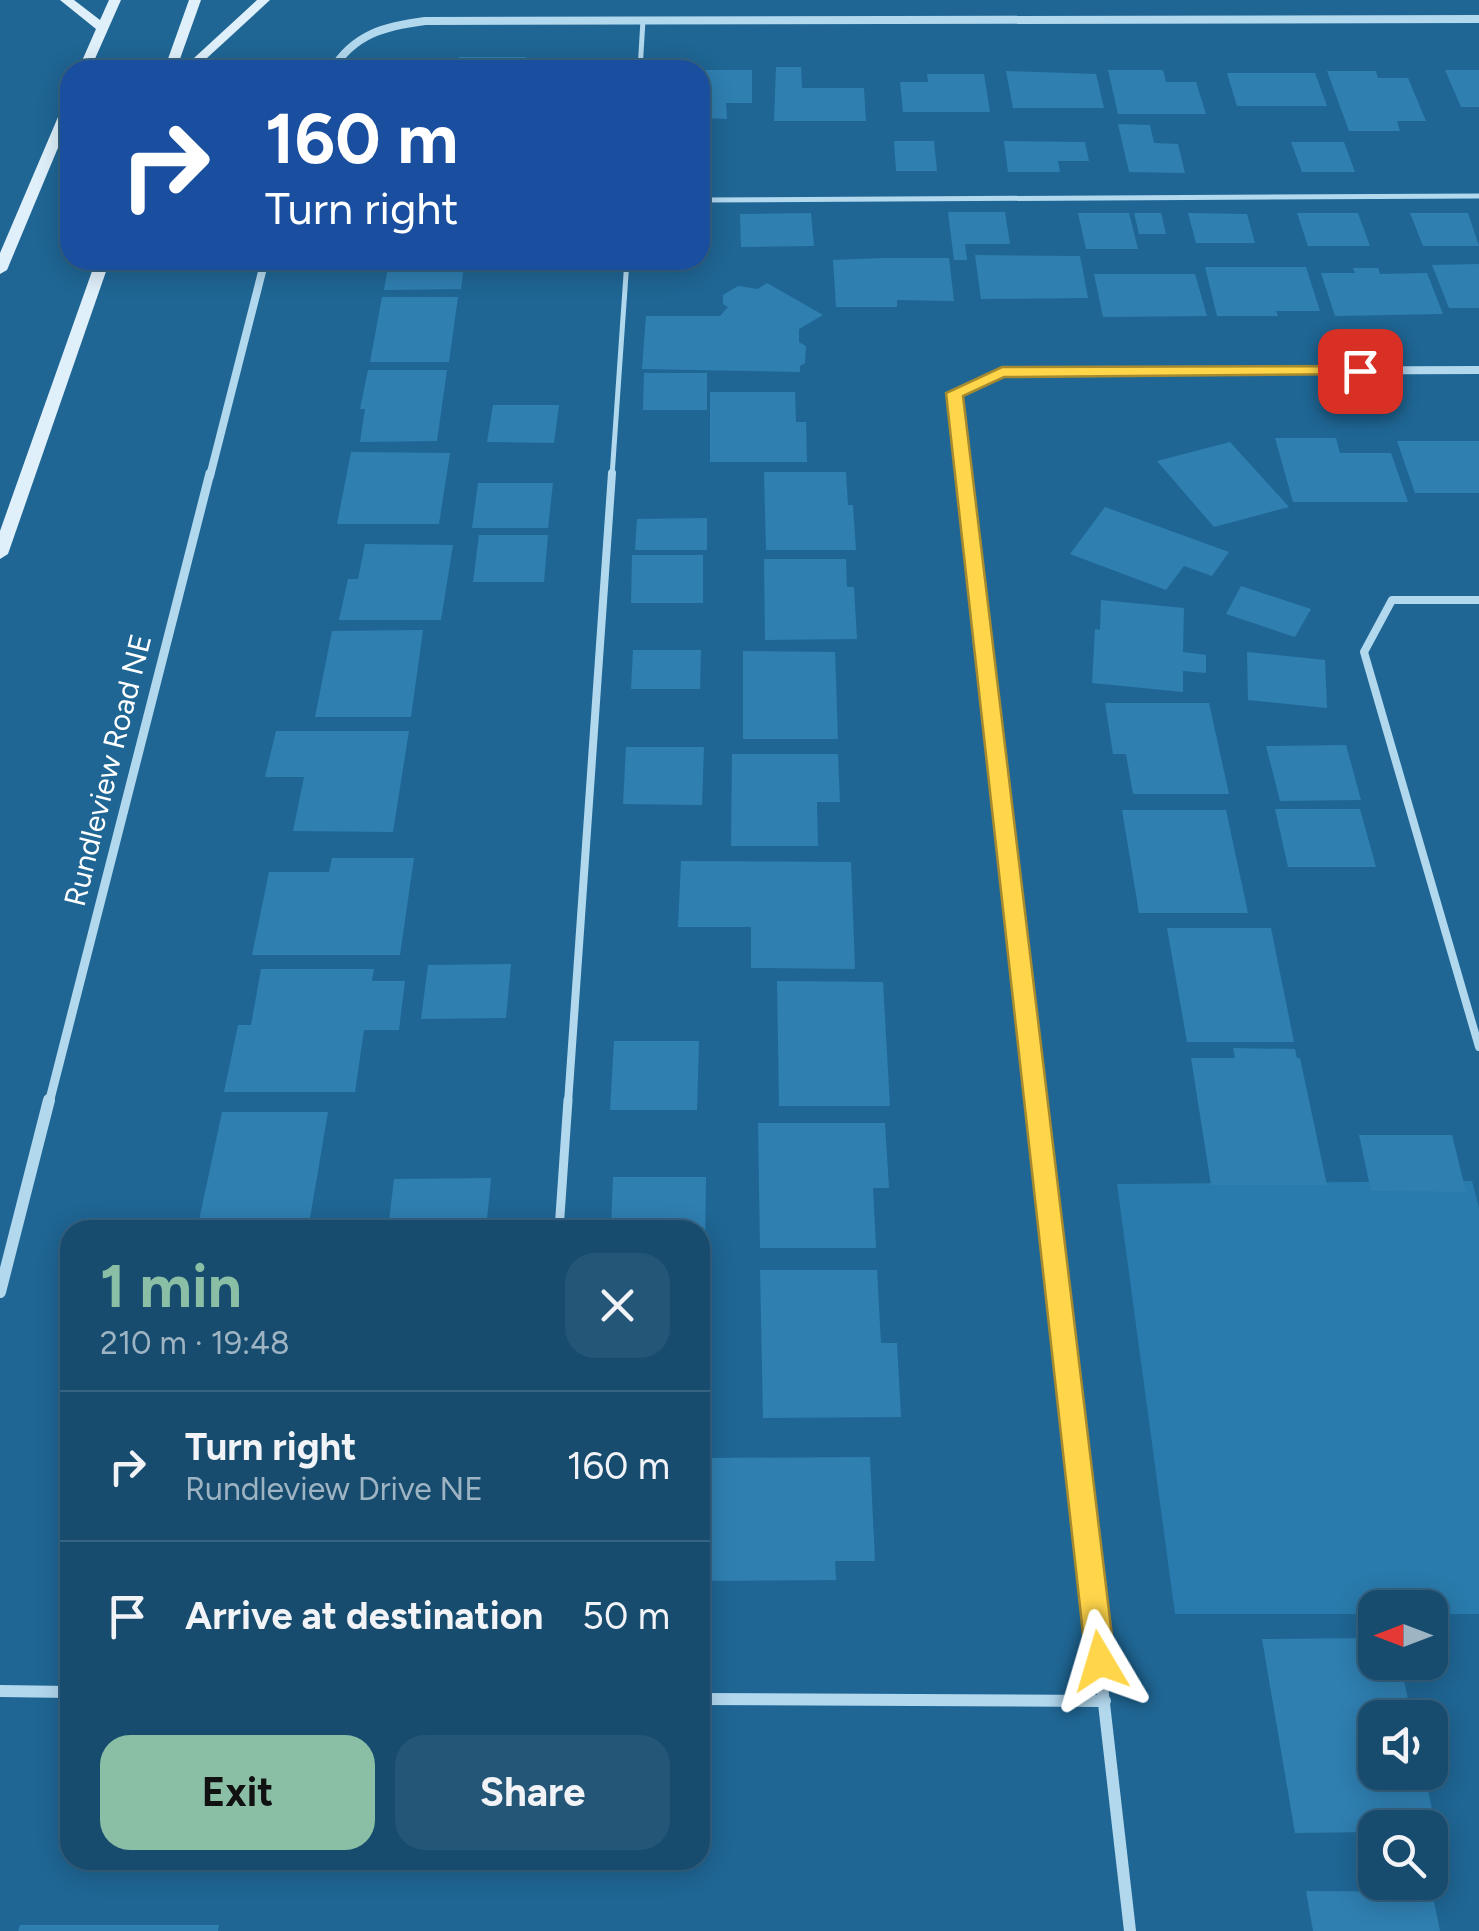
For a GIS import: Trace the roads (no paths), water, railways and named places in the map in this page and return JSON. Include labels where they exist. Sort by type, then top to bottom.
[{"type":"main road","points":[[66,0],[102,26]]},
{"type":"main road","points":[[88,60],[115,0]]},
{"type":"main road","points":[[174,60],[195,0]]},
{"type":"main road","points":[[198,60],[264,0]]},
{"type":"main road","points":[[0,270],[60,127]]},
{"type":"main road","points":[[0,554],[99,270]]},
{"type":"street","points":[[337,60],[375,27],[424,20],[1479,18]]},
{"type":"street","name":"Rundleview Road NE","points":[[0,1292],[262,270]]},
{"type":"street","points":[[1130,1931],[954,393],[1002,372],[1479,370]]},
{"type":"street","points":[[0,1692],[60,1692]]},
{"type":"street","points":[[710,1699],[1105,1701]]},
{"type":"lane","points":[[640,60],[642,20]]},
{"type":"lane","points":[[710,200],[1479,196]]},
{"type":"lane","points":[[560,1220],[627,270]]},
{"type":"lane","points":[[1479,600],[1392,600],[1364,652],[1479,1047]]}]
